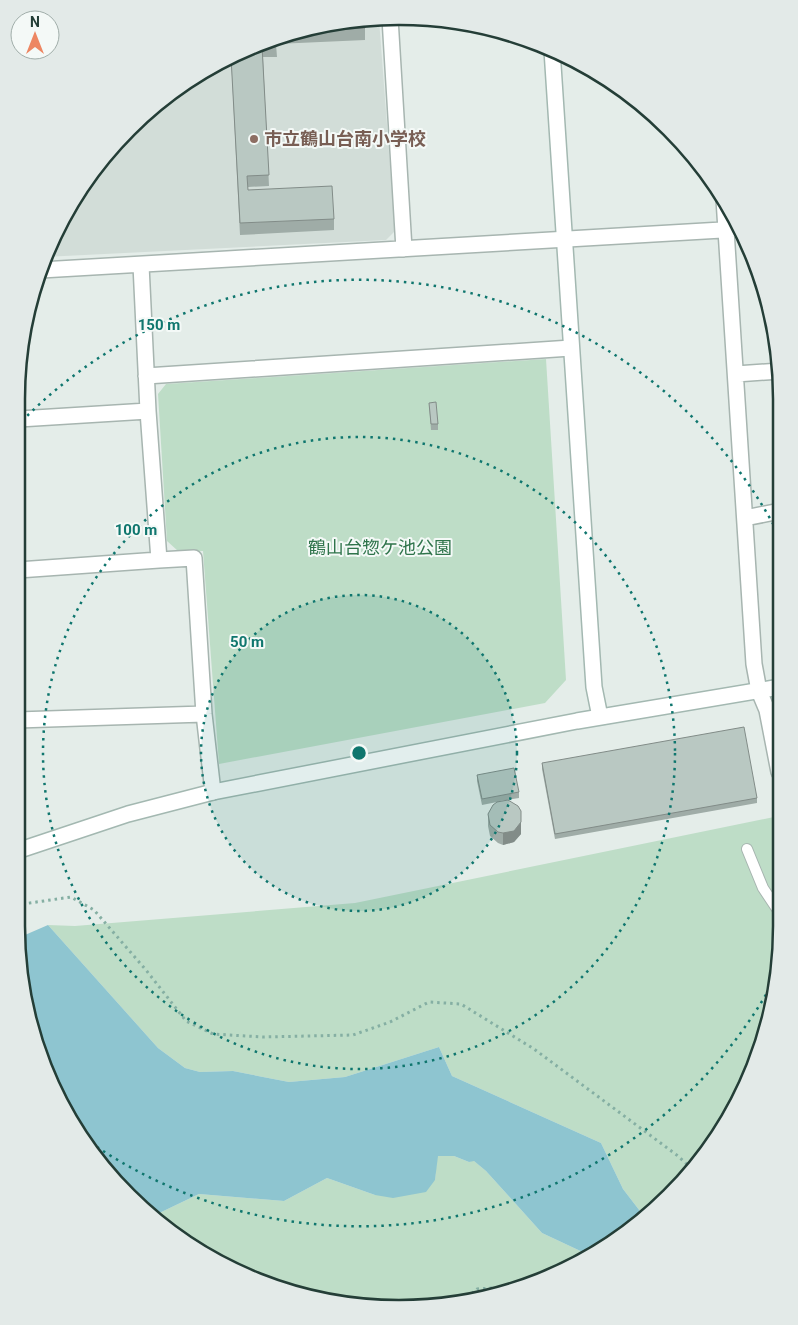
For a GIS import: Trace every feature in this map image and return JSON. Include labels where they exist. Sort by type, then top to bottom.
[{"type":"street","points":[[390,25],[404,249]]},
{"type":"street","points":[[553,58],[594,687],[600,717]]},
{"type":"street","points":[[48,270],[732,230]]},
{"type":"street","points":[[733,232],[736,374],[754,664],[759,691],[767,710],[773,741]]},
{"type":"street","points":[[141,265],[148,411],[159,560]]},
{"type":"street","points":[[146,376],[571,348]]},
{"type":"street","points":[[736,374],[772,372]]},
{"type":"street","points":[[25,419],[148,411]]},
{"type":"street","points":[[745,518],[773,513]]},
{"type":"street","points":[[25,570],[194,558],[204,714],[213,792]]},
{"type":"street","points":[[25,847],[128,814],[213,792],[600,717],[773,688]]},
{"type":"street","points":[[25,720],[204,714]]},
{"type":"lane","points":[[747,849],[763,888],[773,903]]},
{"type":"path","points":[[25,904],[71,897],[94,910],[146,970],[186,1021],[213,1034],[263,1037],[353,1035],[390,1022],[429,1002],[461,1004],[534,1049],[687,1165]]},
{"type":"path","points":[[473,1293],[477,1289],[492,1288]]},
{"type":"shaded area","name":"市立鶴山台南小学校","points":[[380,26],[395,231],[386,240],[53,257],[75,212],[102,171],[152,118],[171,102],[212,75],[256,53],[326,32]]},
{"type":"green space","name":"鶴山台惣ケ池公園","points":[[546,359],[566,680],[545,703],[219,764],[203,551],[178,551],[167,541],[158,394],[166,384]]},
{"type":"green space","points":[[773,817],[773,926],[770,975],[766,999],[753,1046],[745,1069],[710,1134],[680,1173],[640,1212],[623,1189],[601,1143],[452,1076],[439,1047],[345,1077],[289,1082],[233,1071],[200,1072],[185,1068],[158,1048],[48,925],[75,926],[355,903]]},
{"type":"green space","points":[[437,1156],[454,1156],[469,1162],[473,1160],[486,1171],[542,1233],[582,1252],[542,1272],[472,1293],[448,1297],[399,1300],[350,1297],[302,1287],[256,1272],[212,1250],[159,1213],[199,1194],[284,1201],[327,1178],[375,1195],[435,1180]]},
{"type":"water","points":[[48,925],[158,1048],[185,1068],[200,1072],[233,1071],[289,1082],[345,1077],[439,1047],[452,1076],[601,1143],[623,1189],[640,1212],[607,1237],[582,1252],[542,1233],[486,1171],[474,1161],[469,1162],[454,1156],[438,1156],[435,1180],[426,1192],[393,1198],[375,1195],[327,1178],[284,1201],[199,1194],[159,1213],[118,1173],[102,1154],[75,1113],[53,1069],[32,999],[28,975],[25,935]]},
{"type":"building","points":[[365,27],[365,28],[342,29]]},
{"type":"building","points":[[262,51],[269,175],[247,176],[248,190],[332,186],[334,219],[240,223],[231,65]]},
{"type":"building","points":[[436,402],[438,424],[431,424],[429,403]]},
{"type":"building","points":[[744,727],[757,798],[555,834],[542,763]]},
{"type":"building","points":[[514,768],[519,792],[482,799],[477,775]]},
{"type":"building","points":[[508,800],[518,806],[521,811],[521,822],[514,831],[498,832],[490,825],[488,814],[497,802]]},
{"type":"place","name":"市立鶴山台南小学校","points":[[254,139]]}]
